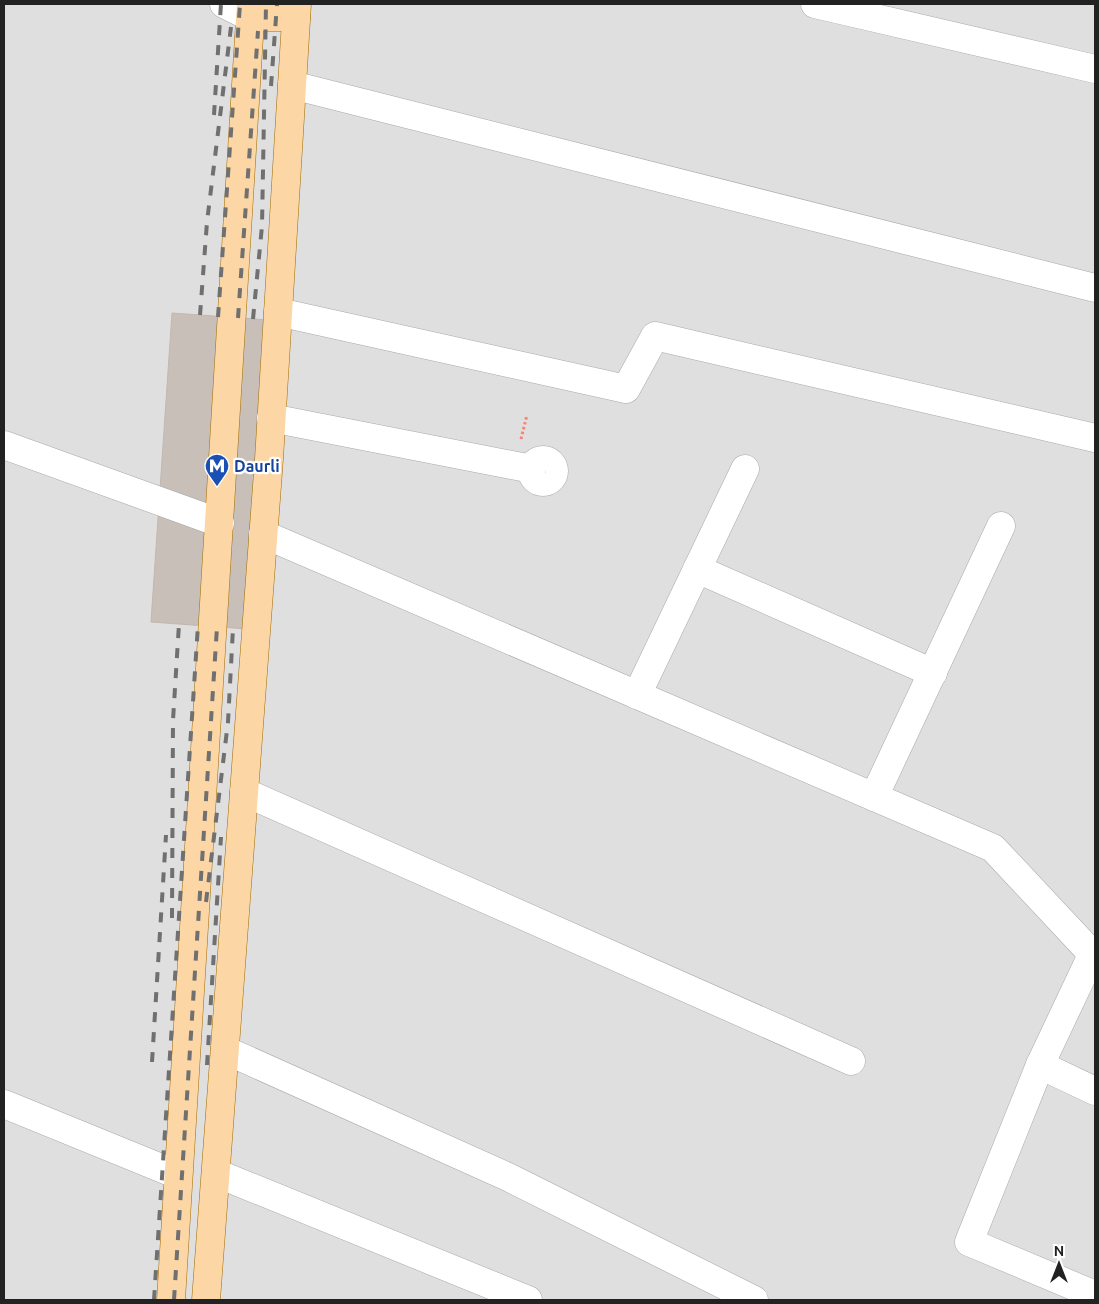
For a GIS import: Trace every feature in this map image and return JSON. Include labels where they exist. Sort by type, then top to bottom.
[{"type":"main road","points":[[171,1300],[251,10],[297,10],[263,534],[206,1300]]},
{"type":"street","points":[[224,4],[251,10]]},
{"type":"street","points":[[816,4],[1095,69]]},
{"type":"street","points":[[292,85],[1095,288]]},
{"type":"street","points":[[278,312],[626,389],[655,336],[1095,438]]},
{"type":"street","points":[[271,418],[532,469]]},
{"type":"street","points":[[4,445],[220,523]]},
{"type":"street","points":[[637,695],[745,469]]},
{"type":"street","points":[[874,797],[1001,526]]},
{"type":"street","points":[[263,534],[993,848],[1094,956],[1040,1065],[969,1242],[1095,1294]]},
{"type":"street","points":[[697,569],[933,673]]},
{"type":"street","points":[[244,792],[852,1061]]},
{"type":"street","points":[[225,1050],[508,1177],[754,1300]]},
{"type":"street","points":[[1040,1065],[1095,1091]]},
{"type":"street","points":[[4,1104],[178,1175]]},
{"type":"street","points":[[216,1173],[528,1300]]},
{"type":"shaded area","points":[[4,4],[1095,4],[1095,1300],[4,1300]]},
{"type":"building","name":"Daurli","points":[[172,313],[282,321],[261,630],[151,622]]},
{"type":"railway","points":[[214,115],[221,4]]},
{"type":"railway","points":[[218,317],[240,4]]},
{"type":"railway","points":[[253,319],[262,226],[266,4]]},
{"type":"railway","points":[[271,86],[277,4]]},
{"type":"railway","points":[[200,315],[207,222],[231,27]]},
{"type":"railway","points":[[238,318],[258,31]]},
{"type":"railway","points":[[172,918],[173,720],[179,624]]},
{"type":"railway","points":[[154,1300],[198,625]]},
{"type":"railway","points":[[174,1300],[217,627]]},
{"type":"railway","points":[[206,902],[228,722],[233,628]]},
{"type":"railway","points":[[152,1062],[166,835]]},
{"type":"railway","points":[[207,1065],[221,837]]},
{"type":"place","name":"Daurli","points":[[217,487]]}]
